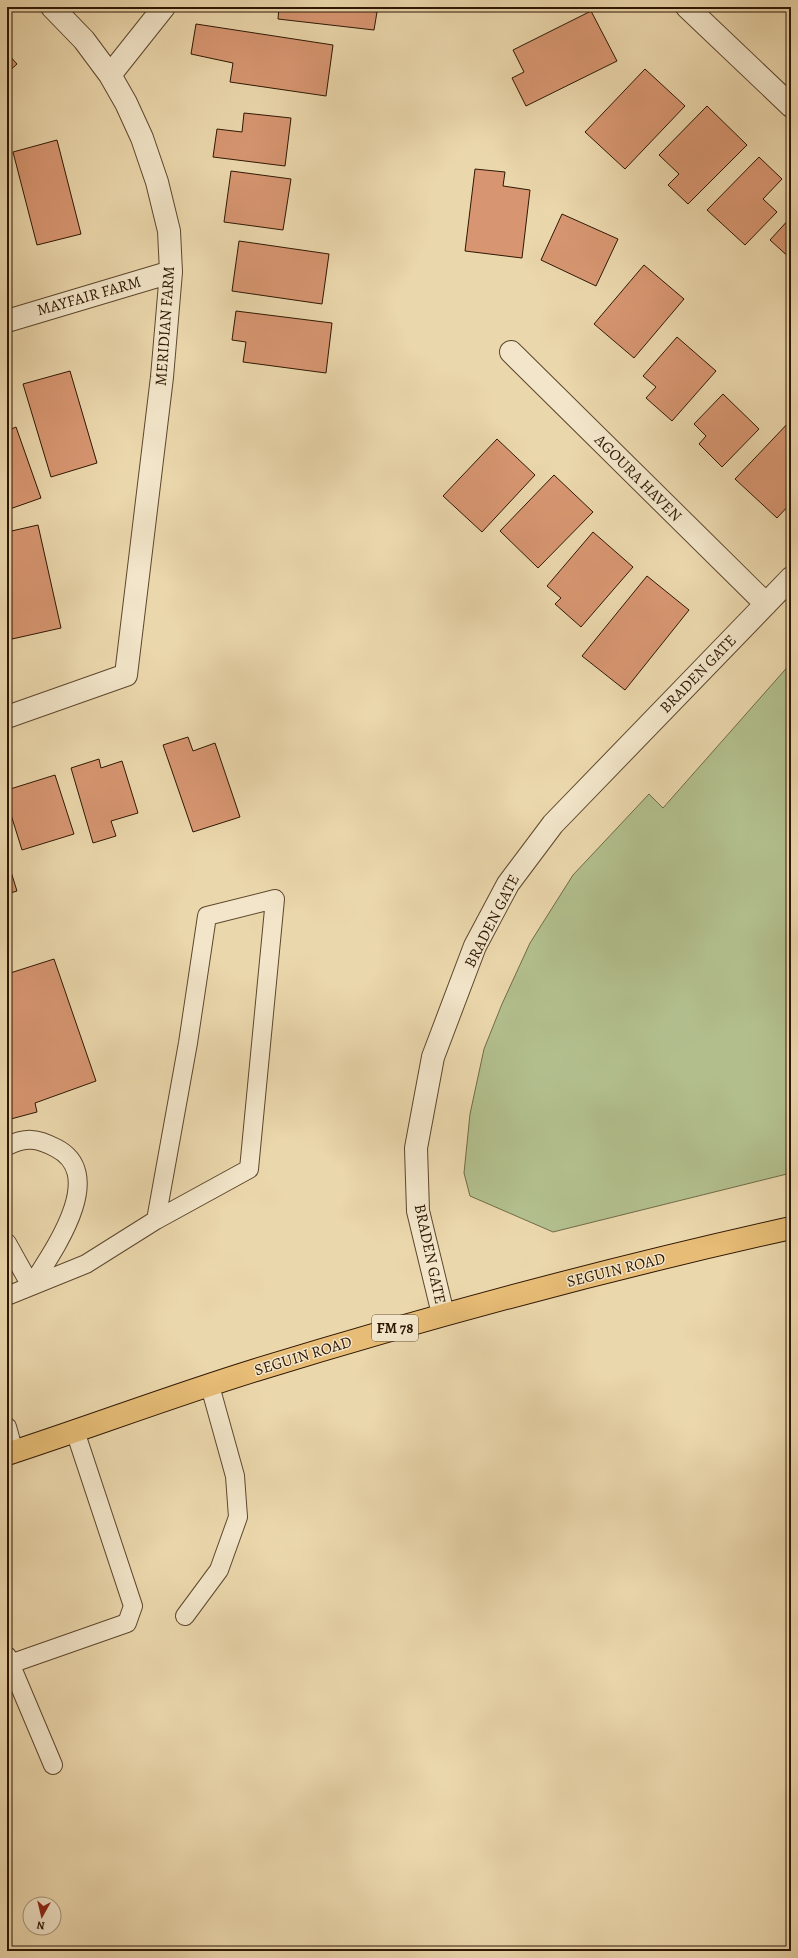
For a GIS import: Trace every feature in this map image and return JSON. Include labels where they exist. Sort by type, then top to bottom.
[{"type":"main road","name":"SEGUIN ROAD","points":[[11,1453],[210,1386],[443,1314],[704,1248],[791,1228]]},
{"type":"street","name":"MERIDIAN FARM","points":[[7,717],[126,675],[162,377],[171,272],[169,231],[157,182],[142,138],[110,75],[84,40],[52,7]]},
{"type":"street","points":[[110,75],[164,7]]},
{"type":"street","points":[[687,7],[791,106]]},
{"type":"street","name":"MAYFAIR FARM","points":[[7,321],[171,272]]},
{"type":"street","name":"AGOURA HAVEN","points":[[511,352],[766,604]]},
{"type":"street","name":"BRADEN GATE","points":[[443,1314],[418,1210],[416,1148],[433,1057],[475,946],[508,884],[553,824],[791,578]]},
{"type":"lane","points":[[7,1296],[86,1264],[156,1220],[249,1170],[275,899],[207,916],[188,1043],[156,1220]]},
{"type":"lane","points":[[7,1146],[34,1139],[48,1143],[60,1150],[77,1171],[79,1189],[74,1206],[57,1243],[31,1286]]},
{"type":"lane","points":[[7,1243],[31,1286]]},
{"type":"lane","points":[[185,1616],[219,1570],[238,1517],[235,1476],[210,1386]]},
{"type":"lane","points":[[7,1427],[11,1453]]},
{"type":"lane","points":[[53,1765],[9,1660],[127,1623],[133,1606],[74,1431]]},
{"type":"green space","points":[[791,663],[791,1173],[553,1232],[470,1196],[464,1173],[470,1114],[484,1049],[502,1004],[530,943],[573,875],[649,794],[663,808]]},
{"type":"building","points":[[279,7],[364,7],[364,10],[377,12],[374,30],[278,19]]},
{"type":"building","points":[[591,11],[617,61],[526,106],[512,78],[524,72],[513,50]]},
{"type":"building","points":[[196,24],[333,45],[326,96],[230,82],[233,63],[191,54]]},
{"type":"building","points":[[7,53],[17,64],[7,73]]},
{"type":"building","points":[[645,69],[685,106],[625,169],[585,132]]},
{"type":"building","points":[[707,106],[747,145],[688,204],[668,185],[679,174],[659,155]]},
{"type":"building","points":[[244,113],[291,118],[285,166],[213,157],[217,129],[242,132]]},
{"type":"building","points":[[57,140],[81,234],[37,245],[13,152]]},
{"type":"building","points":[[759,157],[782,179],[763,199],[777,212],[745,245],[707,210]]},
{"type":"building","points":[[475,169],[505,172],[503,186],[530,190],[522,258],[465,251]]},
{"type":"building","points":[[231,171],[291,179],[283,230],[224,222]]},
{"type":"building","points":[[562,214],[618,239],[596,286],[541,260]]},
{"type":"building","points":[[791,217],[791,259],[770,240]]},
{"type":"building","points":[[239,241],[329,254],[322,304],[232,291]]},
{"type":"building","points":[[644,265],[684,299],[634,358],[594,324]]},
{"type":"building","points":[[236,311],[332,323],[326,373],[243,362],[246,342],[232,340]]},
{"type":"building","points":[[677,337],[716,371],[672,421],[646,398],[656,387],[643,376]]},
{"type":"building","points":[[70,371],[97,463],[51,477],[23,384]]},
{"type":"building","points":[[723,394],[759,429],[722,467],[699,444],[706,436],[694,424]]},
{"type":"building","points":[[791,420],[791,503],[777,518],[735,479]]},
{"type":"building","points":[[16,427],[41,498],[7,510],[7,431]]},
{"type":"building","points":[[497,439],[535,475],[482,532],[443,496]]},
{"type":"building","points":[[554,475],[593,512],[538,568],[500,531]]},
{"type":"building","points":[[38,525],[61,628],[12,639],[7,617],[7,532]]},
{"type":"building","points":[[593,532],[633,567],[581,627],[555,604],[561,598],[547,586]]},
{"type":"building","points":[[647,576],[689,610],[625,690],[582,656]]},
{"type":"building","points":[[188,737],[193,751],[215,743],[240,817],[193,832],[163,745]]},
{"type":"building","points":[[99,759],[101,768],[122,761],[138,813],[111,821],[116,836],[93,843],[71,768]]},
{"type":"building","points":[[55,775],[74,834],[22,850],[7,802],[7,790]]},
{"type":"building","points":[[7,859],[17,891],[7,894]]},
{"type":"building","points":[[54,959],[96,1081],[35,1103],[37,1112],[7,1120],[7,974]]}]
